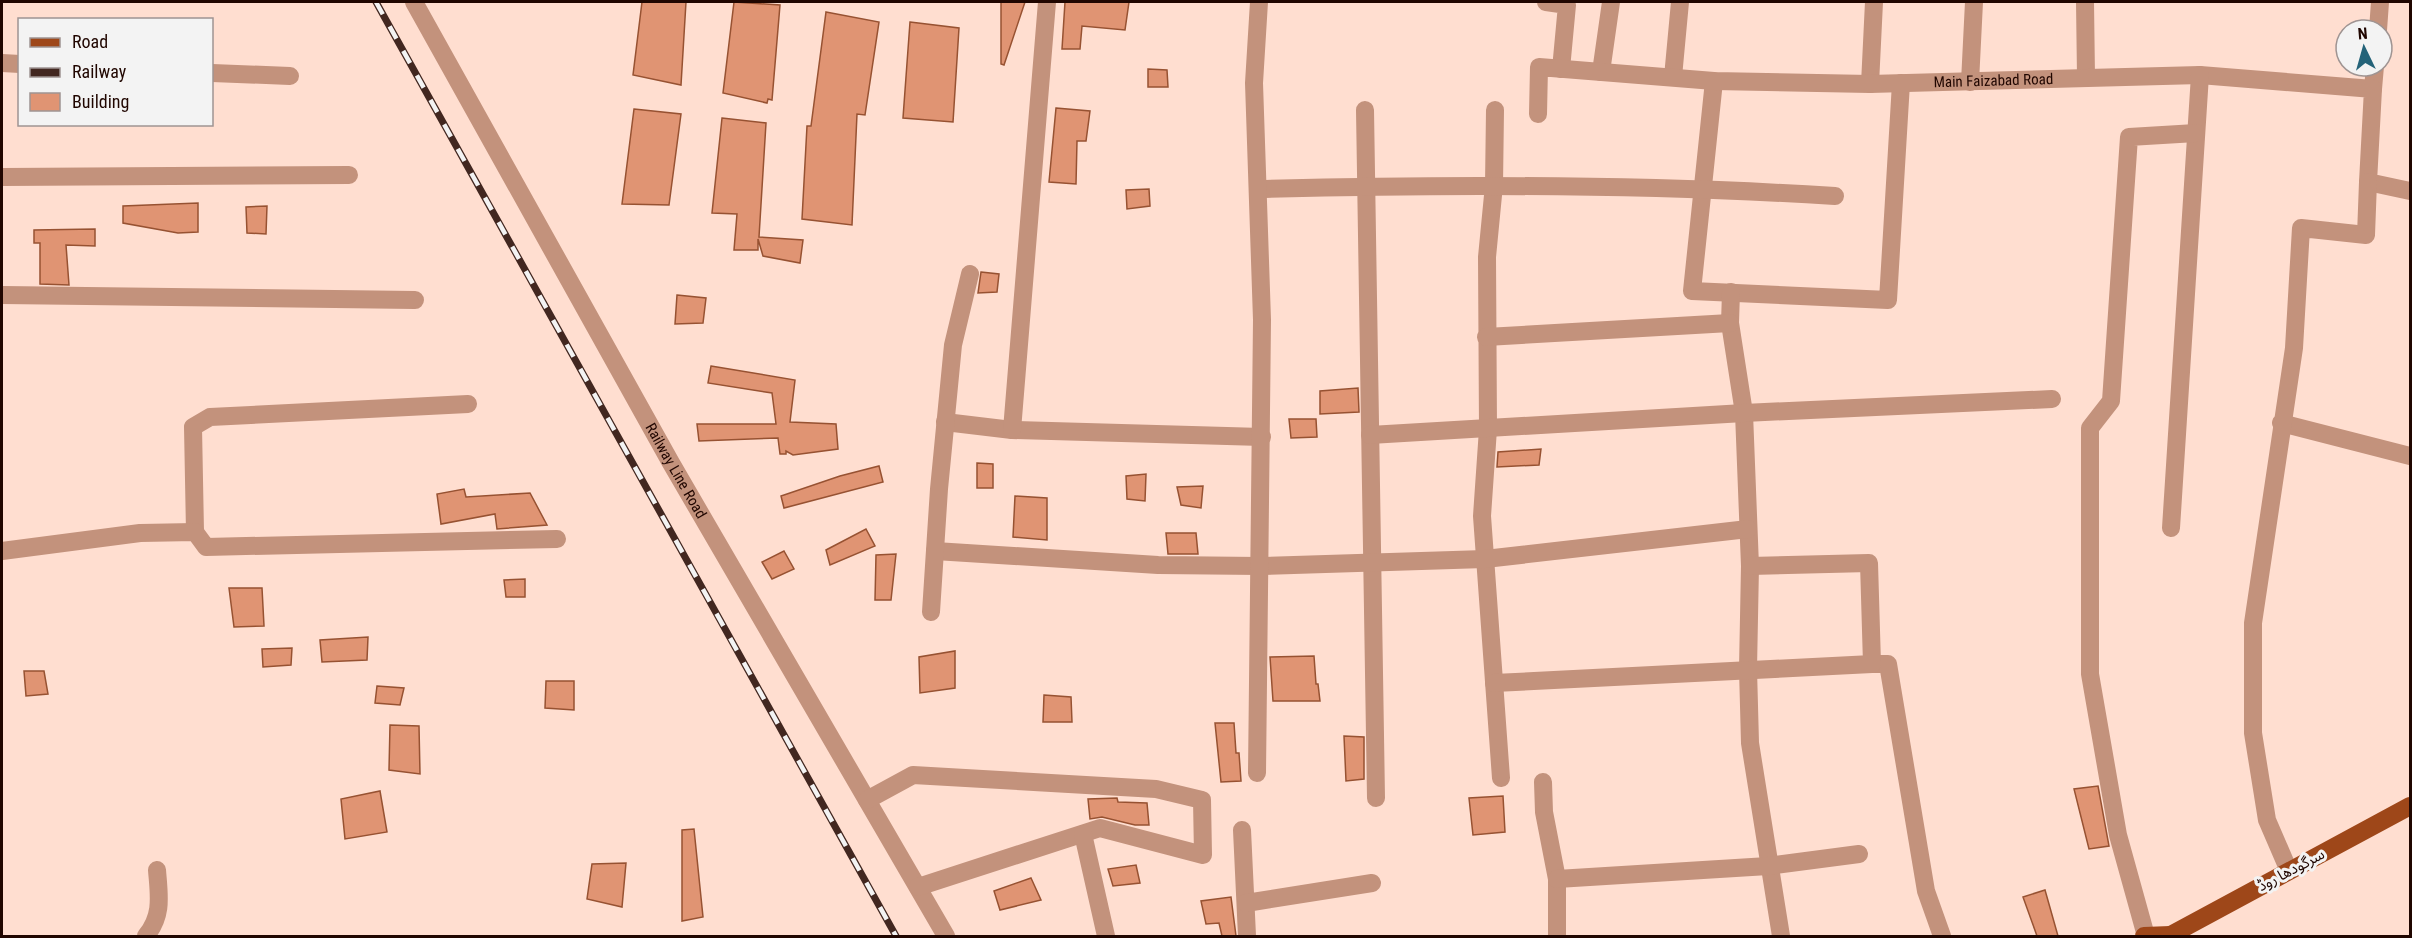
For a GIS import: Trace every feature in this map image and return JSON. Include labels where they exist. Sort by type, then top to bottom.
[{"type":"main road","name":"سرگودھا روڈ","points":[[2170,936],[2410,806]]},
{"type":"main road","points":[[2145,936],[2170,936]]},
{"type":"street","name":"Railway Line Road","points":[[414,2],[671,463],[946,936]]},
{"type":"street","points":[[1012,430],[1047,2]]},
{"type":"street","points":[[1257,773],[1262,437],[1262,320],[1254,83],[1258,2]]},
{"type":"street","points":[[1546,2],[1567,5],[1561,69]]},
{"type":"street","points":[[1602,72],[1611,2]]},
{"type":"street","points":[[1674,77],[1680,2]]},
{"type":"street","points":[[1870,84],[1874,2]]},
{"type":"street","points":[[1970,82],[1974,2]]},
{"type":"street","points":[[2085,2],[2086,77]]},
{"type":"street","points":[[2379,18],[2380,2]]},
{"type":"street","points":[[2,63],[18,64]]},
{"type":"street","name":"Main Faizabad Road","points":[[1538,114],[1539,67],[1714,81],[1870,84],[2200,75],[2373,89]]},
{"type":"street","points":[[213,73],[290,76]]},
{"type":"street","points":[[2171,528],[2200,75]]},
{"type":"street","points":[[2289,871],[2266,820],[2253,733],[2253,623],[2294,348],[2301,228],[2366,235],[2374,78]]},
{"type":"street","points":[[1714,81],[1692,291],[1888,300],[1901,83]]},
{"type":"street","points":[[1365,110],[1376,798]]},
{"type":"street","points":[[1495,110],[1494,185],[1487,257],[1488,429],[1482,516],[1501,778]]},
{"type":"street","points":[[2145,936],[2118,835],[2090,674],[2090,428],[2111,401],[2129,137],[2196,132]]},
{"type":"street","points":[[2,177],[349,175]]},
{"type":"street","points":[[2368,182],[2410,191]]},
{"type":"street","points":[[1258,189],[1494,185],[1702,188],[1834,196]]},
{"type":"street","points":[[931,612],[953,345],[970,274]]},
{"type":"street","points":[[1731,292],[1730,323],[1744,413],[1750,566],[1748,669],[1750,743],[1780,936]]},
{"type":"street","points":[[2,295],[415,300]]},
{"type":"street","points":[[1486,337],[1730,323]]},
{"type":"street","points":[[1370,435],[1744,413],[2052,399]]},
{"type":"street","points":[[468,404],[210,417],[193,427],[195,532],[206,547],[557,539]]},
{"type":"street","points":[[945,422],[1012,430],[1262,437]]},
{"type":"street","points":[[2281,423],[2410,456]]},
{"type":"street","points":[[935,551],[1158,565],[1261,566],[1485,559],[1748,529]]},
{"type":"street","points":[[2,551],[140,533],[195,532]]},
{"type":"street","points":[[1750,566],[1869,563],[1872,664]]},
{"type":"street","points":[[1494,683],[1888,664],[1926,891],[1942,936]]},
{"type":"street","points":[[867,800],[913,775],[1156,789],[1202,800],[1203,855],[1100,828],[918,887]]},
{"type":"street","points":[[1543,782],[1544,812],[1557,879],[1557,936]]},
{"type":"street","points":[[1242,830],[1247,936]]},
{"type":"street","points":[[1083,834],[1106,936]]},
{"type":"street","points":[[1557,879],[1768,866],[1859,854]]},
{"type":"street","points":[[146,936],[155,925],[160,911],[157,870]]},
{"type":"street","points":[[1246,903],[1372,883]]},
{"type":"building","points":[[642,2],[686,2],[681,85],[633,75]]},
{"type":"building","points":[[734,2],[780,5],[772,100],[768,99],[767,103],[723,93]]},
{"type":"building","points":[[1001,2],[1025,2],[1004,65],[1001,64]]},
{"type":"building","points":[[1065,2],[1129,2],[1125,30],[1082,26],[1080,49],[1062,49]]},
{"type":"building","points":[[826,12],[879,22],[865,115],[857,114],[852,225],[802,219],[807,126],[811,126]]},
{"type":"building","points":[[910,22],[959,28],[953,122],[903,118]]},
{"type":"building","points":[[1148,69],[1167,70],[1168,87],[1148,87]]},
{"type":"building","points":[[1056,108],[1090,111],[1086,141],[1077,141],[1076,184],[1049,182]]},
{"type":"building","points":[[634,109],[681,114],[669,205],[622,204]]},
{"type":"building","points":[[722,118],[766,123],[759,237],[803,240],[800,263],[763,256],[758,239],[758,250],[734,250],[737,214],[712,213]]},
{"type":"building","points":[[1149,189],[1150,206],[1127,209],[1126,190]]},
{"type":"building","points":[[198,203],[198,232],[178,233],[123,223],[123,206]]},
{"type":"building","points":[[267,206],[266,234],[247,233],[246,207]]},
{"type":"building","points":[[95,229],[95,246],[66,245],[69,285],[40,284],[40,243],[34,243],[34,230]]},
{"type":"building","points":[[981,272],[999,274],[997,292],[978,293]]},
{"type":"building","points":[[677,295],[706,298],[703,323],[675,324]]},
{"type":"building","points":[[711,366],[795,380],[790,422],[836,424],[838,449],[793,455],[786,451],[786,454],[780,454],[778,438],[699,441],[697,424],[776,424],[772,393],[708,383]]},
{"type":"building","points":[[1358,388],[1359,412],[1320,414],[1320,391]]},
{"type":"building","points":[[1289,419],[1316,419],[1317,437],[1291,438]]},
{"type":"building","points":[[1541,449],[1539,465],[1497,467],[1498,452]]},
{"type":"building","points":[[977,463],[993,464],[993,488],[977,488]]},
{"type":"building","points":[[879,466],[883,482],[784,508],[781,496],[840,476]]},
{"type":"building","points":[[1146,474],[1145,501],[1127,499],[1126,476]]},
{"type":"building","points":[[1203,486],[1201,508],[1181,505],[1177,487]]},
{"type":"building","points":[[464,489],[466,497],[530,493],[547,525],[497,529],[495,514],[441,524],[437,494]]},
{"type":"building","points":[[1015,496],[1047,498],[1047,540],[1013,537]]},
{"type":"building","points":[[866,529],[875,546],[830,565],[826,550]]},
{"type":"building","points":[[1166,533],[1196,533],[1198,554],[1168,554]]},
{"type":"building","points":[[784,551],[794,569],[772,579],[762,562]]},
{"type":"building","points":[[896,554],[891,600],[875,600],[876,555]]},
{"type":"building","points":[[525,579],[525,597],[506,597],[504,580]]},
{"type":"building","points":[[229,588],[262,588],[264,626],[234,627]]},
{"type":"building","points":[[368,637],[367,660],[322,662],[320,640]]},
{"type":"building","points":[[292,648],[291,665],[263,667],[262,649]]},
{"type":"building","points":[[955,651],[955,688],[920,693],[919,657]]},
{"type":"building","points":[[1314,656],[1320,701],[1273,701],[1270,657]]},
{"type":"building","points":[[24,671],[44,671],[48,694],[26,696]]},
{"type":"building","points":[[546,681],[574,681],[574,710],[545,708]]},
{"type":"building","points":[[377,686],[404,688],[400,705],[375,703]]},
{"type":"building","points":[[1044,695],[1071,697],[1072,722],[1043,722]]},
{"type":"building","points":[[1215,723],[1234,723],[1241,781],[1221,782]]},
{"type":"building","points":[[390,725],[419,726],[420,774],[389,770]]},
{"type":"building","points":[[1344,736],[1364,737],[1364,779],[1346,781]]},
{"type":"building","points":[[2098,786],[2109,846],[2089,849],[2074,789]]},
{"type":"building","points":[[380,791],[387,832],[345,839],[341,799]]},
{"type":"building","points":[[1503,796],[1505,832],[1473,835],[1469,798]]},
{"type":"building","points":[[1117,798],[1118,802],[1147,803],[1149,825],[1135,825],[1102,817],[1090,819],[1088,799]]},
{"type":"building","points":[[694,829],[703,917],[682,921],[682,830]]},
{"type":"building","points":[[626,863],[622,907],[587,899],[592,864]]},
{"type":"building","points":[[1136,865],[1140,883],[1113,886],[1108,869]]},
{"type":"building","points":[[1031,878],[1041,900],[1000,910],[994,891]]},
{"type":"building","points":[[2045,890],[2058,936],[2037,936],[2023,897]]},
{"type":"building","points":[[1231,897],[1236,936],[1222,936],[1219,923],[1206,924],[1201,901]]},
{"type":"railway","points":[[376,2],[896,936]]}]
